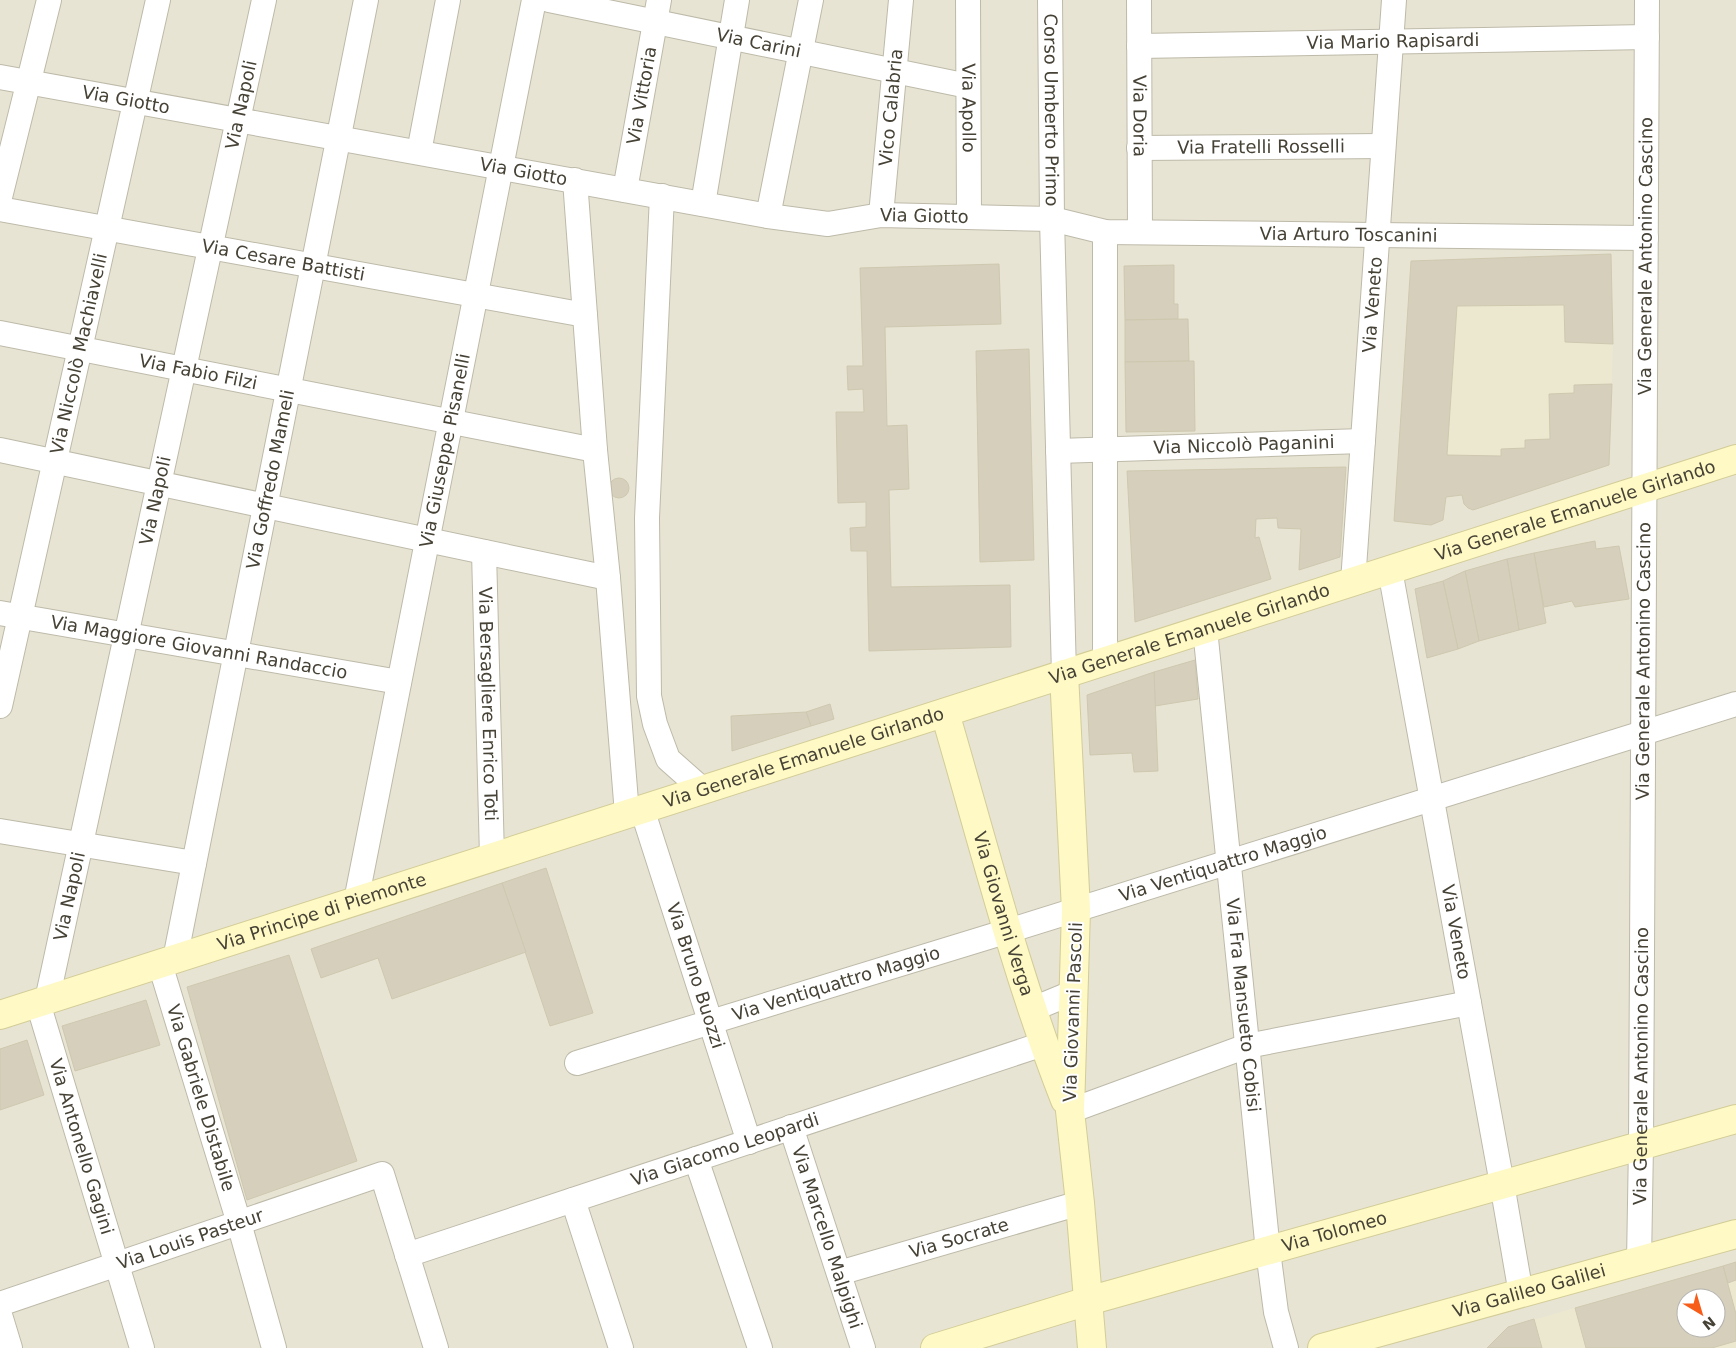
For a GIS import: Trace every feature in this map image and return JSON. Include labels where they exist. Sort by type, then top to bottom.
[{"type":"street","points":[[0,197],[49,0]]},
{"type":"street","name":"Via Niccolò Machiavelli","points":[[0,706],[10,615],[55,462],[158,0]]},
{"type":"street","name":"Via Napoli","points":[[43,1001],[81,844],[264,0]]},
{"type":"street","name":"Via Goffredo Mameli","points":[[168,961],[194,863],[366,0]]},
{"type":"street","points":[[419,152],[448,0]]},
{"type":"street","name":"Via Giuseppe Pisanelli","points":[[356,901],[534,0]]},
{"type":"street","name":"Via Carini","points":[[549,0],[657,11],[730,37],[968,86]]},
{"type":"street","points":[[703,204],[737,0]]},
{"type":"street","points":[[768,216],[811,0]]},
{"type":"street","name":"Vico Calabria","points":[[880,215],[901,0]]},
{"type":"street","name":"Via Apollo","points":[[968,0],[969,216]]},
{"type":"street","name":"Corso Umberto Primo","points":[[1050,0],[1052,219],[1064,674]]},
{"type":"street","name":"Via Doria","points":[[1139,0],[1140,232]]},
{"type":"street","name":"Via Veneto","points":[[1353,582],[1394,0]]},
{"type":"street","name":"Via Generale Antonino Cascino","points":[[1639,1262],[1647,0]]},
{"type":"street","name":"Via Vittoria","points":[[625,190],[657,11]]},
{"type":"street","name":"Via Mario Rapisardi","points":[[1139,46],[1647,37]]},
{"type":"street","name":"Via Giotto","points":[[0,76],[768,216],[828,224],[880,215],[1052,219]]},
{"type":"street","name":"Via Fratelli Rosselli","points":[[1139,148],[1383,146]]},
{"type":"street","name":"Via Bruno Buozzi","points":[[575,180],[575,314],[585,448],[608,578],[635,812],[710,1022],[749,1142]]},
{"type":"street","points":[[662,196],[647,518],[649,696],[668,759],[703,790]]},
{"type":"street","name":"Via Cesare Battisti","points":[[0,209],[575,314]]},
{"type":"street","name":"Via Arturo Toscanini","points":[[1052,219],[1105,232],[1646,238]]},
{"type":"street","points":[[1105,232],[1115,449],[1105,661]]},
{"type":"street","name":"Via Fabio Filzi","points":[[0,333],[585,448]]},
{"type":"street","name":"Via Niccolò Paganini","points":[[1058,451],[1362,441]]},
{"type":"street","points":[[0,450],[608,578]]},
{"type":"street","name":"Via Generale Emanuele Girlando","points":[[635,812],[1736,459]]},
{"type":"street","name":"Via Bersagliere Enrico Toti","points":[[484,552],[492,857]]},
{"type":"street","name":"Via Veneto","points":[[1390,570],[1521,1294]]},
{"type":"street","name":"Via Maggiore Giovanni Randaccio","points":[[10,615],[399,682]]},
{"type":"street","name":"Via Fra Mansueto Cobisi","points":[[1205,629],[1268,1251],[1276,1312],[1286,1348]]},
{"type":"street","name":"Via Giovanni Pascoli","points":[[1064,674],[1076,910],[1070,1111],[1092,1348]]},
{"type":"street","name":"Via Ventiquattro Maggio","points":[[577,1063],[1736,704]]},
{"type":"street","name":"Via Giovanni Verga","points":[[946,713],[1008,931],[1043,1044],[1070,1111]]},
{"type":"street","name":"Via Principe di Piemonte","points":[[0,1015],[635,812]]},
{"type":"street","points":[[0,831],[194,863]]},
{"type":"street","name":"Via Gabriele Distabile","points":[[168,961],[274,1348]]},
{"type":"street","points":[[1033,1008],[1074,992]]},
{"type":"street","name":"Via Antonello Gagini","points":[[43,1001],[142,1348]]},
{"type":"street","points":[[1070,1111],[1248,1046],[1469,1003]]},
{"type":"street","name":"Via Giacomo Leopardi","points":[[407,1255],[1043,1044]]},
{"type":"street","name":"Via Tolomeo","points":[[935,1348],[1088,1300],[1736,1119]]},
{"type":"street","name":"Via Marcello Malpighi","points":[[791,1127],[863,1348]]},
{"type":"street","points":[[696,1159],[760,1348]]},
{"type":"street","name":"Via Louis Pasteur","points":[[0,1304],[382,1174],[407,1255]]},
{"type":"street","points":[[573,1200],[621,1348]]},
{"type":"street","name":"Via Socrate","points":[[839,1273],[1080,1203]]},
{"type":"street","name":"Via Galileo Galilei","points":[[1322,1348],[1736,1234]]},
{"type":"street","points":[[407,1255],[436,1348]]},
{"type":"street","points":[[0,1315],[10,1348]]},
{"type":"shaded area","points":[[0,0],[1736,0],[1736,1348],[0,1348]]},
{"type":"shaded area","points":[[1611,254],[1613,344],[1609,465],[1473,510],[1464,504],[1462,495],[1446,497],[1443,520],[1431,525],[1394,521],[1411,261]]},
{"type":"shaded area","points":[[1736,1262],[1736,1348],[1487,1348],[1508,1327]]},
{"type":"building","points":[[1611,254],[1613,344],[1565,342],[1564,305],[1457,306],[1447,455],[1501,456],[1501,449],[1525,448],[1525,440],[1550,439],[1549,394],[1574,393],[1574,385],[1612,384],[1609,465],[1473,510],[1464,504],[1462,495],[1446,497],[1443,520],[1431,525],[1394,521],[1411,261]]},
{"type":"building","points":[[999,264],[1001,324],[885,327],[887,426],[907,425],[909,489],[889,490],[891,587],[1010,585],[1011,647],[869,651],[867,551],[851,551],[850,528],[866,527],[866,502],[838,503],[836,412],[864,412],[863,389],[848,390],[847,366],[863,366],[860,268]]},
{"type":"building","points":[[1174,265],[1174,304],[1178,304],[1178,319],[1125,320],[1124,266]]},
{"type":"building","points":[[1188,319],[1189,361],[1125,362],[1125,320]]},
{"type":"building","points":[[1029,349],[1034,560],[980,562],[976,351]]},
{"type":"building","points":[[1194,361],[1195,431],[1126,432],[1125,362]]},
{"type":"building","points":[[1346,467],[1340,557],[1299,570],[1301,529],[1278,528],[1277,518],[1256,519],[1255,538],[1259,537],[1271,579],[1135,622],[1127,471]]},
{"type":"building","points":[[619,478],[626,481],[629,488],[626,495],[619,498],[612,495],[609,488],[612,481]]},
{"type":"building","points":[[1595,541],[1596,549],[1619,546],[1629,599],[1575,607],[1572,601],[1544,607],[1534,553]]},
{"type":"building","points":[[1534,553],[1546,623],[1519,630],[1507,559]]},
{"type":"building","points":[[1507,559],[1519,630],[1479,641],[1465,571]]},
{"type":"building","points":[[1465,571],[1479,641],[1458,649],[1443,581]]},
{"type":"building","points":[[1443,581],[1458,649],[1427,658],[1415,589]]},
{"type":"building","points":[[1195,660],[1198,699],[1155,706],[1154,672]]},
{"type":"building","points":[[1154,672],[1158,771],[1134,772],[1132,753],[1090,755],[1087,695]]},
{"type":"building","points":[[830,704],[834,719],[811,726],[806,712]]},
{"type":"building","points":[[806,712],[811,726],[732,751],[731,716]]},
{"type":"building","points":[[546,868],[593,1013],[550,1026],[502,883]]},
{"type":"building","points":[[502,883],[526,952],[392,999],[378,958],[321,978],[311,949]]},
{"type":"building","points":[[289,955],[357,1161],[247,1200],[187,987]]},
{"type":"building","points":[[146,1000],[160,1045],[75,1071],[62,1026]]},
{"type":"building","points":[[27,1040],[44,1095],[0,1110],[0,1049]]},
{"type":"building","points":[[1736,1262],[1736,1280],[1728,1283],[1723,1266]]},
{"type":"building","points":[[1723,1266],[1736,1314],[1736,1341],[1712,1348],[1586,1348],[1575,1308]]},
{"type":"building","points":[[1534,1319],[1542,1348],[1487,1348],[1508,1327]]}]
